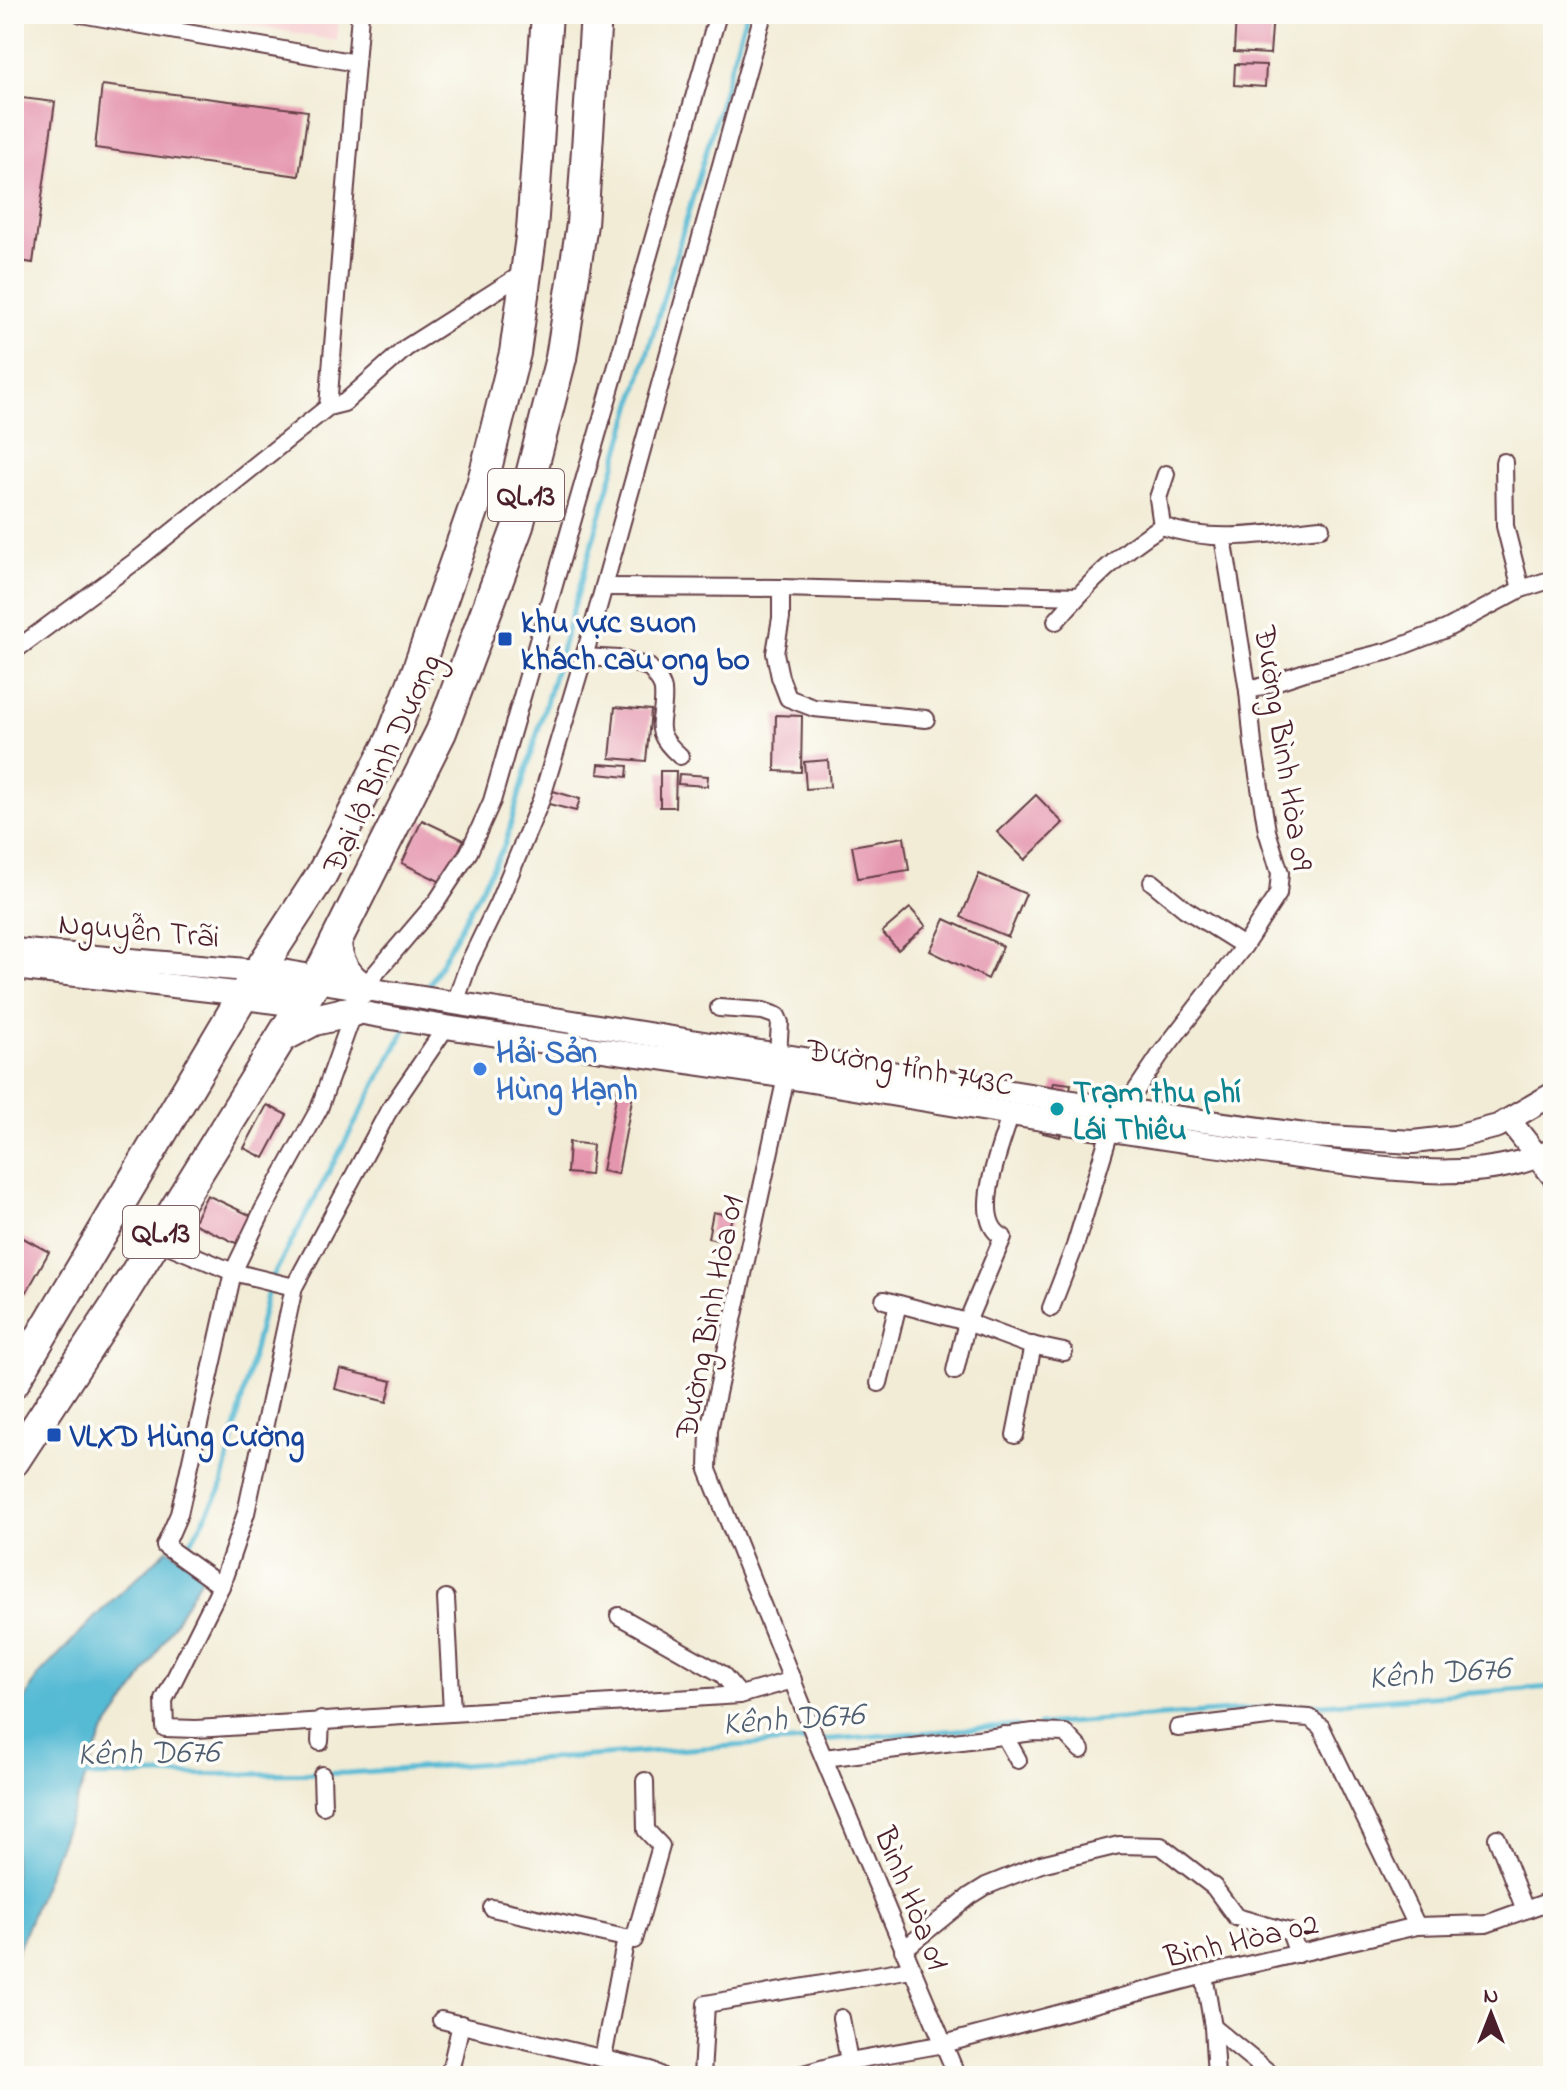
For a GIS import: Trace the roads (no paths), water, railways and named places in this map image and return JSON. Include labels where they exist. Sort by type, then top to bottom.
[{"type":"highway","name":"Đại lộ Bình Dương","points":[[14,1382],[251,982],[322,874],[391,740],[482,485],[515,353],[532,230],[547,14]]},
{"type":"highway","name":"Đại lộ Bình Dương","points":[[14,1461],[310,992],[441,732],[518,526],[561,358],[582,224],[596,14]]},
{"type":"highway","points":[[282,1037],[359,999],[341,967],[336,942]]},
{"type":"highway","points":[[251,982],[310,992]]},
{"type":"main road","name":"Nguyễn Trãi","points":[[14,950],[251,982]]},
{"type":"main road","name":"Nguyễn Trãi","points":[[14,968],[251,982]]},
{"type":"main road","name":"Đường tỉnh 743C","points":[[310,992],[359,999],[455,1003],[785,1062],[1312,1136],[1413,1142],[1456,1137],[1498,1126],[1553,1094]]},
{"type":"main road","name":"Đường tỉnh 743C","points":[[359,999],[446,1027],[785,1062],[1010,1116],[1310,1159],[1438,1172],[1493,1169],[1545,1154]]},
{"type":"main road","points":[[1509,1120],[1545,1154],[1553,1176]]},
{"type":"street","points":[[81,14],[356,63]]},
{"type":"street","points":[[328,407],[360,14]]},
{"type":"street","points":[[221,1586],[165,1546],[179,1514],[233,1272],[319,1109],[359,999],[437,901],[469,852],[492,801],[718,14]]},
{"type":"street","points":[[455,1003],[469,963],[541,800],[604,587],[763,14]]},
{"type":"street","points":[[14,651],[137,560],[328,407],[344,403],[406,348],[527,271]]},
{"type":"street","points":[[1504,462],[1505,526],[1521,589]]},
{"type":"street","points":[[1162,526],[1158,498],[1166,474]]},
{"type":"street","points":[[1162,526],[1182,533],[1223,537],[1321,528]]},
{"type":"street","points":[[1056,621],[1092,579],[1130,546],[1162,526]]},
{"type":"street","name":"Đường Bình Hòa 09","points":[[1123,1110],[1160,1055],[1244,946],[1278,894],[1280,873],[1267,831],[1223,537]]},
{"type":"street","points":[[1248,691],[1305,672],[1389,651],[1446,629],[1521,589],[1553,579]]},
{"type":"street","points":[[604,587],[1078,596]]},
{"type":"street","points":[[781,588],[781,618],[775,653],[788,698],[814,708],[926,719]]},
{"type":"street","points":[[583,657],[619,659],[649,667],[663,687],[660,725],[665,742],[680,756]]},
{"type":"street","points":[[1152,882],[1185,909],[1244,946]]},
{"type":"street","name":"Đường Bình Hòa 01","points":[[719,1008],[763,1011],[777,1016],[785,1062],[709,1430],[708,1470],[817,1742]]},
{"type":"street","points":[[446,1027],[388,1112],[294,1287],[236,1548],[221,1586],[164,1700],[165,1728],[740,1695],[796,1687]]},
{"type":"street","points":[[955,1371],[967,1322],[1003,1237],[993,1229],[987,1210],[991,1182],[1010,1116]]},
{"type":"street","points":[[1051,1308],[1075,1246],[1110,1131]]},
{"type":"street","points":[[156,1240],[233,1272],[294,1287]]},
{"type":"street","points":[[879,1383],[891,1302],[1064,1352]]},
{"type":"street","points":[[1015,1435],[1033,1345]]},
{"type":"street","points":[[446,1598],[452,1712]]},
{"type":"street","points":[[619,1616],[722,1674],[740,1695]]},
{"type":"street","points":[[1178,1728],[1276,1716],[1310,1718],[1321,1727],[1417,1926]]},
{"type":"street","points":[[320,1742],[321,1720]]},
{"type":"street","points":[[824,1758],[1004,1735],[1065,1733],[1081,1750]]},
{"type":"street","points":[[1004,1735],[1018,1760]]},
{"type":"street","name":"Bình Hòa 01","points":[[817,1742],[957,2076]]},
{"type":"street","points":[[322,1775],[323,1806]]},
{"type":"street","points":[[492,1908],[634,1940],[661,1846],[646,1830],[645,1781]]},
{"type":"street","points":[[1497,1838],[1525,1910]]},
{"type":"street","points":[[903,1950],[986,1886],[1041,1864],[1119,1845],[1161,1846],[1214,1887],[1236,1917],[1290,1932],[1298,1954]]},
{"type":"street","name":"Bình Hòa 02","points":[[796,2076],[849,2061],[944,2044],[1204,1975],[1417,1926],[1486,1924],[1553,1900]]},
{"type":"street","points":[[603,2058],[626,1938]]},
{"type":"street","points":[[702,2076],[706,2004],[911,1969]]},
{"type":"street","points":[[1204,1975],[1213,2027],[1216,2076]]},
{"type":"street","points":[[841,2018],[849,2061]]},
{"type":"street","points":[[441,2020],[651,2070],[661,2076]]},
{"type":"street","points":[[449,2076],[461,2024]]},
{"type":"street","points":[[1213,2027],[1273,2076]]},
{"type":"water","points":[[168,1549],[205,1571],[137,1686],[103,1734],[14,1960],[14,1721],[37,1677],[102,1610]]},
{"type":"waterway","points":[[426,991],[505,844],[746,14]]},
{"type":"waterway","points":[[183,1556],[221,1489],[270,1282],[406,1028]]},
{"type":"waterway","name":"Kênh D676","points":[[1039,1725],[1553,1687]]},
{"type":"waterway","name":"Kênh D676","points":[[80,1776],[348,1773],[1017,1726]]},
{"type":"place","name":"khu vực suon khách cau ong bo","points":[[505,639]]},
{"type":"place","name":"Hải Sản Hùng Hạnh","points":[[480,1069]]},
{"type":"place","name":"Trạm thu phí Lái Thiêu","points":[[1057,1109]]},
{"type":"place","name":"VLXD Hùng Cường","points":[[54,1435]]}]
